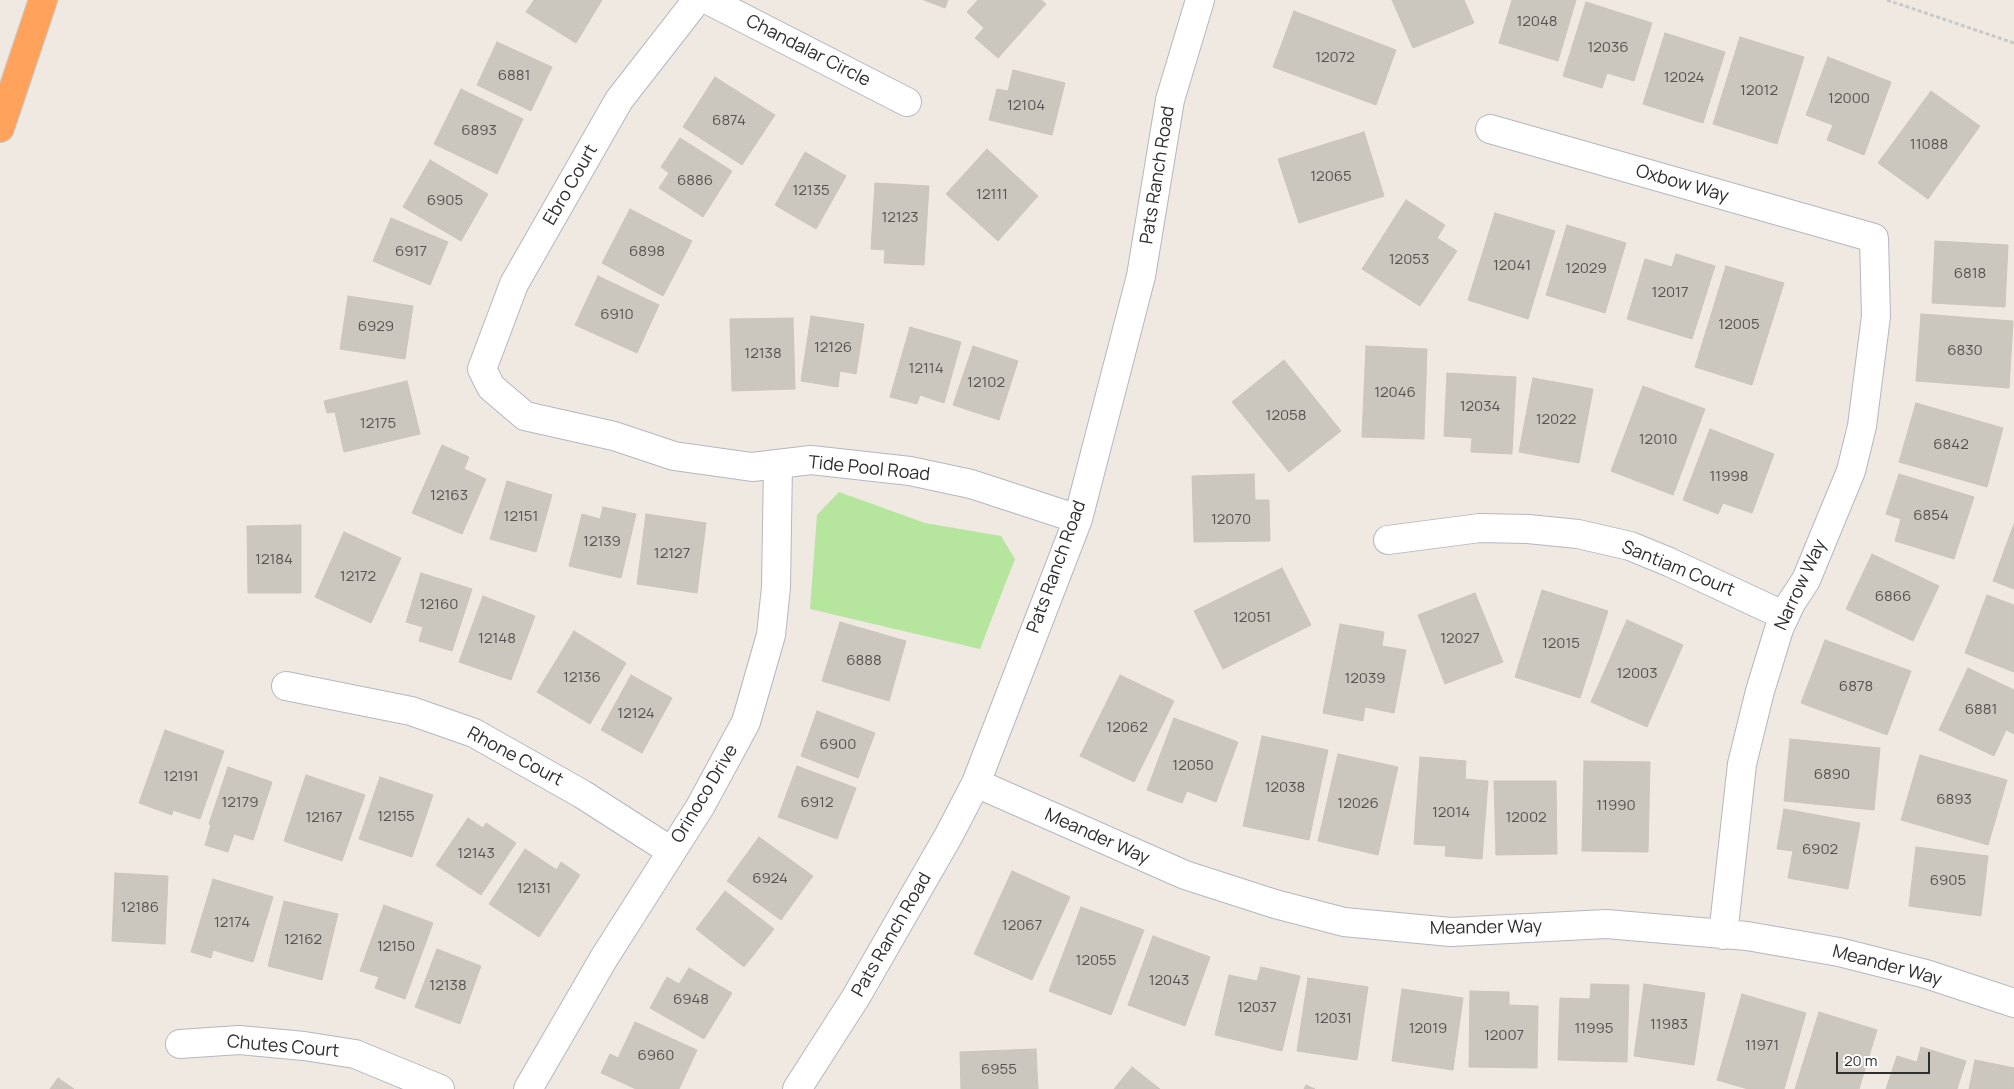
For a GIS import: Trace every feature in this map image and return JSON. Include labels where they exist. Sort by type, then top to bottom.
[{"type":"highway","points":[[0,121],[28,0]]},
{"type":"highway","points":[[0,128],[44,0]]},
{"type":"street","name":"Ebro Court","points":[[491,387],[482,369],[514,284],[619,100],[697,0]]},
{"type":"street","name":"Chandalar Circle","points":[[708,0],[908,102]]},
{"type":"street","name":"Pats Ranch Road","points":[[797,1089],[861,988],[949,835],[976,783],[1078,519],[1141,276],[1170,100],[1200,0]]},
{"type":"street","name":"Oxbow Way","points":[[1490,130],[1874,238]]},
{"type":"street","name":"Narrow Way","points":[[1723,934],[1742,764],[1760,691],[1779,629],[1791,603],[1806,580],[1822,545],[1851,471],[1862,426],[1876,316],[1874,238]]},
{"type":"street","name":"Tide Pool Road","points":[[491,387],[525,416],[614,436],[674,456],[752,467],[811,460],[910,470],[971,484],[1078,519]]},
{"type":"street","name":"Orinoco Drive","points":[[528,1089],[604,958],[700,806],[746,722],[771,635],[776,587],[778,464]]},
{"type":"street","name":"Santiam Court","points":[[1388,540],[1480,528],[1528,529],[1578,534],[1630,546],[1785,616]]},
{"type":"street","name":"Rhone Court","points":[[286,686],[411,711],[474,733],[582,794],[671,851]]},
{"type":"street","name":"Meander Way","points":[[976,783],[1185,875],[1275,904],[1344,922],[1451,932],[1606,924],[1747,936],[1839,952],[1926,974],[2014,1003]]},
{"type":"street","name":"Chutes Court","points":[[180,1044],[239,1040],[321,1048],[355,1054],[440,1089]]},
{"type":"path","points":[[1887,0],[2014,43]]},
{"type":"green space","points":[[839,492],[925,523],[1001,536],[1015,559],[980,649],[810,609],[817,515]]},
{"type":"building","points":[[534,0],[602,0],[576,43],[526,12]]},
{"type":"building","points":[[924,0],[948,0],[945,8]]},
{"type":"building","points":[[978,0],[1041,0],[1046,4],[998,58],[975,38],[984,28],[967,12]]},
{"type":"building","points":[[1392,0],[1464,0],[1474,23],[1413,48]]},
{"type":"building","points":[[1512,0],[1576,0],[1558,61],[1499,43]]},
{"type":"building","points":[[1586,2],[1652,23],[1634,81],[1607,73],[1602,88],[1563,76]]},
{"type":"building","points":[[1294,11],[1396,50],[1376,105],[1273,67]]},
{"type":"building","points":[[1665,33],[1725,52],[1703,123],[1643,104]]},
{"type":"building","points":[[1740,37],[1804,57],[1777,144],[1713,124]]},
{"type":"building","points":[[497,42],[552,67],[531,111],[477,85]]},
{"type":"building","points":[[1828,57],[1891,82],[1864,155],[1827,140],[1833,125],[1806,115]]},
{"type":"building","points":[[1013,70],[1065,83],[1052,135],[989,120],[997,89],[1008,91]]},
{"type":"building","points":[[715,77],[775,115],[742,165],[683,127]]},
{"type":"building","points":[[461,89],[523,119],[497,174],[434,144]]},
{"type":"building","points":[[1931,91],[1980,126],[1928,199],[1878,163]]},
{"type":"building","points":[[1364,132],[1384,196],[1299,223],[1278,159]]},
{"type":"building","points":[[680,138],[732,171],[703,217],[659,188],[669,173],[661,167]]},
{"type":"building","points":[[987,149],[1038,196],[998,241],[946,194]]},
{"type":"building","points":[[805,152],[846,176],[816,229],[775,205]]},
{"type":"building","points":[[430,160],[488,194],[461,241],[403,207]]},
{"type":"building","points":[[875,183],[929,186],[924,265],[884,263],[885,250],[871,249]]},
{"type":"building","points":[[1406,200],[1445,225],[1437,238],[1457,251],[1420,306],[1362,269]]},
{"type":"building","points":[[630,209],[692,241],[663,296],[602,263]]},
{"type":"building","points":[[1495,213],[1555,231],[1528,319],[1468,300]]},
{"type":"building","points":[[391,218],[448,242],[430,285],[373,261]]},
{"type":"building","points":[[1567,225],[1626,243],[1605,313],[1546,295]]},
{"type":"building","points":[[1935,241],[2008,245],[2005,307],[1932,303]]},
{"type":"building","points":[[1676,254],[1715,266],[1692,339],[1627,319],[1645,259],[1672,267]]},
{"type":"building","points":[[1726,266],[1784,283],[1752,385],[1695,367]]},
{"type":"building","points":[[598,276],[659,305],[637,353],[575,325]]},
{"type":"building","points":[[348,296],[413,306],[405,359],[340,349]]},
{"type":"building","points":[[1921,314],[2013,321],[2009,388],[1916,381]]},
{"type":"building","points":[[811,316],[864,324],[856,374],[840,371],[838,387],[801,381]]},
{"type":"building","points":[[793,318],[795,389],[732,391],[730,319]]},
{"type":"building","points":[[910,327],[961,342],[944,403],[920,395],[917,404],[890,397]]},
{"type":"building","points":[[973,346],[1018,361],[999,420],[953,405]]},
{"type":"building","points":[[1366,346],[1427,349],[1424,439],[1362,437]]},
{"type":"building","points":[[1284,360],[1341,431],[1289,472],[1232,402]]},
{"type":"building","points":[[1447,373],[1516,377],[1512,454],[1471,452],[1472,438],[1444,436]]},
{"type":"building","points":[[1533,378],[1593,389],[1579,463],[1519,452]]},
{"type":"building","points":[[407,381],[420,434],[344,452],[335,412],[327,413],[324,401]]},
{"type":"building","points":[[1643,386],[1705,409],[1673,495],[1611,471]]},
{"type":"building","points":[[1916,403],[2003,428],[1987,487],[1899,462]]},
{"type":"building","points":[[1710,429],[1774,454],[1752,513],[1723,503],[1718,514],[1683,500]]},
{"type":"building","points":[[442,445],[469,457],[464,469],[486,479],[462,534],[412,513]]},
{"type":"building","points":[[1254,474],[1255,500],[1269,500],[1270,541],[1194,542],[1192,476]]},
{"type":"building","points":[[1899,474],[1974,497],[1954,559],[1895,541],[1901,519],[1886,514]]},
{"type":"building","points":[[507,481],[552,495],[536,552],[490,539]]},
{"type":"building","points":[[603,507],[636,514],[621,578],[569,566],[582,514],[600,519]]},
{"type":"building","points":[[646,514],[706,523],[697,593],[637,584]]},
{"type":"building","points":[[2014,524],[2014,589],[1993,581]]},
{"type":"building","points":[[301,525],[301,593],[248,593],[247,526]]},
{"type":"building","points":[[344,532],[401,558],[371,623],[315,597]]},
{"type":"building","points":[[1872,554],[1939,586],[1913,641],[1846,609]]},
{"type":"building","points":[[1282,568],[1311,625],[1223,669],[1194,611]]},
{"type":"building","points":[[421,573],[472,589],[452,651],[419,641],[423,627],[406,622]]},
{"type":"building","points":[[1542,590],[1608,611],[1580,698],[1515,677]]},
{"type":"building","points":[[1475,593],[1503,662],[1445,684],[1418,615]]},
{"type":"building","points":[[1987,595],[2014,605],[2014,672],[1965,653]]},
{"type":"building","points":[[483,596],[535,616],[511,680],[459,662]]},
{"type":"building","points":[[1627,620],[1683,645],[1647,727],[1591,702]]},
{"type":"building","points":[[840,622],[906,641],[889,701],[822,681]]},
{"type":"building","points":[[1340,624],[1384,632],[1382,646],[1406,650],[1394,713],[1365,707],[1363,721],[1323,713]]},
{"type":"building","points":[[574,631],[626,663],[590,724],[537,692]]},
{"type":"building","points":[[1825,640],[1911,671],[1887,735],[1801,703]]},
{"type":"building","points":[[1968,668],[2014,690],[2014,734],[2006,730],[1994,756],[1939,730]]},
{"type":"building","points":[[631,675],[672,698],[642,753],[601,730]]},
{"type":"building","points":[[1120,675],[1174,701],[1134,782],[1080,756]]},
{"type":"building","points":[[817,711],[875,733],[858,778],[801,756]]},
{"type":"building","points":[[1174,718],[1238,742],[1216,802],[1187,791],[1182,803],[1147,790]]},
{"type":"building","points":[[165,730],[224,751],[200,819],[173,810],[172,815],[139,803]]},
{"type":"building","points":[[1262,736],[1328,750],[1309,840],[1243,826]]},
{"type":"building","points":[[1790,739],[1880,748],[1874,810],[1784,801]]},
{"type":"building","points":[[1338,754],[1398,767],[1378,855],[1318,841]]},
{"type":"building","points":[[1920,755],[2007,780],[1988,845],[1901,820]]},
{"type":"building","points":[[1420,757],[1466,761],[1465,779],[1488,781],[1482,859],[1445,856],[1446,846],[1414,844]]},
{"type":"building","points":[[1584,761],[1650,762],[1648,852],[1582,851]]},
{"type":"building","points":[[797,766],[856,788],[837,839],[778,817]]},
{"type":"building","points":[[228,767],[272,782],[253,840],[234,834],[228,852],[205,845],[211,825],[209,824]]},
{"type":"building","points":[[306,775],[365,795],[342,861],[284,841]]},
{"type":"building","points":[[380,777],[433,795],[412,857],[359,839]]},
{"type":"building","points":[[1494,781],[1556,781],[1557,854],[1496,855]]},
{"type":"building","points":[[1784,809],[1860,823],[1848,889],[1788,878],[1793,851],[1777,849]]},
{"type":"building","points":[[468,818],[483,828],[486,823],[516,843],[481,895],[436,865]]},
{"type":"building","points":[[759,837],[813,876],[781,920],[727,881]]},
{"type":"building","points":[[1916,847],[1988,856],[1981,916],[1909,906]]},
{"type":"building","points":[[525,849],[557,870],[561,862],[580,875],[539,937],[489,904]]},
{"type":"building","points":[[1012,871],[1070,897],[1032,980],[974,954]]},
{"type":"building","points":[[115,873],[168,876],[165,944],[112,941]]},
{"type":"building","points":[[213,879],[273,897],[253,962],[213,950],[211,958],[191,952]]},
{"type":"building","points":[[725,891],[774,929],[744,967],[696,929]]},
{"type":"building","points":[[284,901],[338,914],[322,980],[268,966]]},
{"type":"building","points":[[384,905],[433,923],[405,999],[375,988],[379,977],[360,971]]},
{"type":"building","points":[[1081,907],[1144,930],[1111,1015],[1049,991]]},
{"type":"building","points":[[1153,936],[1210,957],[1185,1026],[1128,1005]]},
{"type":"building","points":[[437,949],[481,966],[460,1024],[415,1007]]},
{"type":"building","points":[[1261,967],[1300,976],[1282,1051],[1215,1035],[1229,975],[1257,981]]},
{"type":"building","points":[[689,968],[732,993],[704,1039],[650,1008],[667,977],[679,984]]},
{"type":"building","points":[[1308,978],[1368,987],[1357,1060],[1297,1051]]},
{"type":"building","points":[[1591,984],[1629,985],[1627,1062],[1558,1060],[1560,998],[1590,999]]},
{"type":"building","points":[[1644,984],[1705,993],[1694,1065],[1634,1056]]},
{"type":"building","points":[[1402,989],[1463,998],[1453,1070],[1392,1061]]},
{"type":"building","points":[[1470,991],[1509,992],[1509,1005],[1538,1006],[1537,1068],[1469,1067]]},
{"type":"building","points":[[1742,994],[1806,1013],[1784,1089],[1748,1089],[1717,1080]]},
{"type":"building","points":[[1819,1012],[1877,1030],[1859,1089],[1795,1089]]},
{"type":"building","points":[[635,1022],[697,1050],[679,1089],[636,1089],[601,1073],[610,1054],[618,1058]]},
{"type":"building","points":[[1921,1047],[1966,1061],[1957,1089],[1886,1089],[1897,1056],[1917,1062]]},
{"type":"building","points":[[1036,1049],[1038,1089],[961,1089],[960,1052]]},
{"type":"building","points":[[1975,1060],[2014,1068],[2014,1089],[1969,1089]]},
{"type":"building","points":[[1132,1067],[1160,1089],[1114,1089]]},
{"type":"building","points":[[58,1078],[74,1089],[50,1089]]},
{"type":"building","points":[[1306,1085],[1315,1089],[1304,1089]]}]
